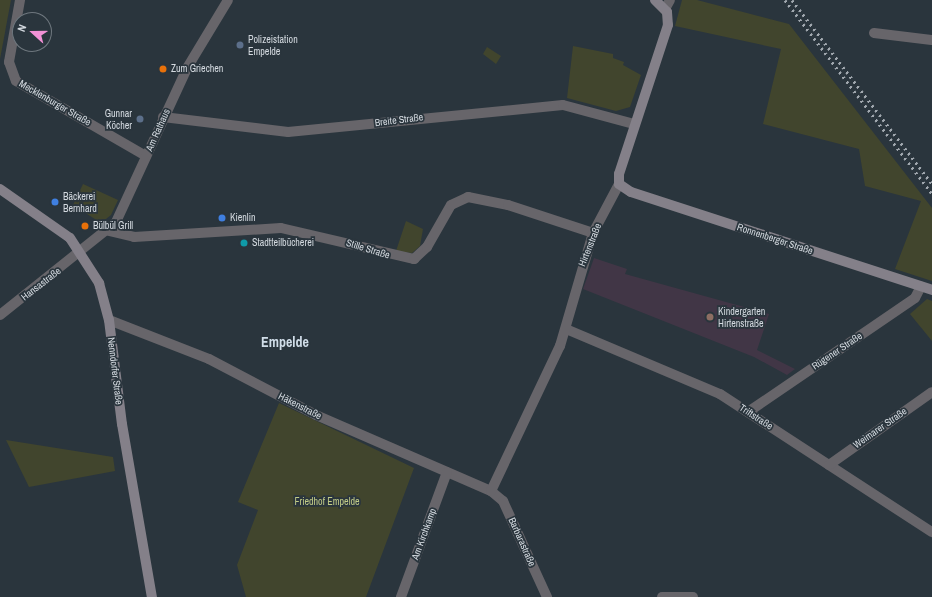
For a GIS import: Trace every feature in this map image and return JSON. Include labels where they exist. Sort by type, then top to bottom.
[{"type":"street","name":"Mecklenburger Straße","points":[[20,0],[9,62],[16,81],[146,156]]},
{"type":"street","name":"Am Rathaus","points":[[81,251],[109,231],[116,222],[186,68],[228,0]]},
{"type":"street","name":"Hirtenstraße","points":[[491,490],[566,329],[593,232],[619,184],[618,174],[667,29],[668,4],[655,0]]},
{"type":"street","points":[[874,33],[932,40]]},
{"type":"street","name":"Breite Straße","points":[[163,117],[288,132],[563,105],[634,124]]},
{"type":"street","name":"Ronnenberger Straße","points":[[619,184],[631,192],[932,290]]},
{"type":"street","name":"Nenndorfer Straße","points":[[0,189],[56,226],[81,251],[99,283],[109,320],[152,597]]},
{"type":"street","name":"Stille Straße","points":[[109,231],[134,237],[281,228],[414,259],[427,246],[451,205],[468,197],[508,205],[593,232]]},
{"type":"street","name":"Hansastraße","points":[[0,315],[81,251]]},
{"type":"street","name":"Rügener Straße","points":[[748,412],[915,298],[921,286]]},
{"type":"street","name":"Häkenstraße","points":[[109,320],[209,359],[316,415],[491,490]]},
{"type":"street","name":"Triftstraße","points":[[566,329],[720,394],[932,532]]},
{"type":"street","name":"Weimarer Straße","points":[[829,465],[932,392]]},
{"type":"street","name":"Am Kirchkamp","points":[[401,597],[447,472]]},
{"type":"street","name":"Barbarastraße","points":[[491,490],[503,501],[547,597]]},
{"type":"street","points":[[662,597],[693,597]]},
{"type":"shaded area","name":"Kindergarten Hirtenstraße","points":[[594,258],[627,269],[625,274],[769,314],[757,350],[795,369],[787,375],[754,357],[583,289]]},
{"type":"green space","points":[[0,0],[11,0],[0,59]]},
{"type":"green space","points":[[682,0],[697,0],[789,24],[932,208],[932,281],[895,269],[921,201],[865,186],[859,149],[763,124],[781,49],[675,26]]},
{"type":"green space","points":[[573,46],[613,54],[613,58],[624,62],[623,65],[641,75],[630,107],[616,111],[567,98]]},
{"type":"green space","points":[[487,47],[501,56],[496,64],[483,54]]},
{"type":"green space","points":[[83,184],[118,200],[111,215],[101,223],[73,205]]},
{"type":"green space","points":[[406,221],[423,229],[420,246],[412,253],[396,251]]},
{"type":"green space","points":[[927,299],[932,301],[932,341],[910,314]]},
{"type":"green space","name":"Friedhof Empelde","points":[[279,403],[414,468],[366,597],[246,597],[237,565],[258,510],[238,502]]},
{"type":"green space","points":[[6,440],[113,457],[115,471],[29,487]]},
{"type":"railway","points":[[785,0],[932,194]]},
{"type":"railway","points":[[792,0],[932,184]]},
{"type":"place","name":"Polizeistation Empelde","points":[[240,45]]},
{"type":"place","name":"Zum Griechen","points":[[163,69]]},
{"type":"place","name":"Gunnar Köcher","points":[[140,119]]},
{"type":"place","name":"Bäckerei Bernhard","points":[[55,202]]},
{"type":"place","name":"Kienlin","points":[[222,218]]},
{"type":"place","name":"Bülbül Grill","points":[[85,226]]},
{"type":"place","name":"Stadtteilbücherei","points":[[244,243]]},
{"type":"place","name":"Kindergarten Hirtenstraße","points":[[710,317]]},
{"type":"district","name":"Empelde","points":[[285,342]]}]
